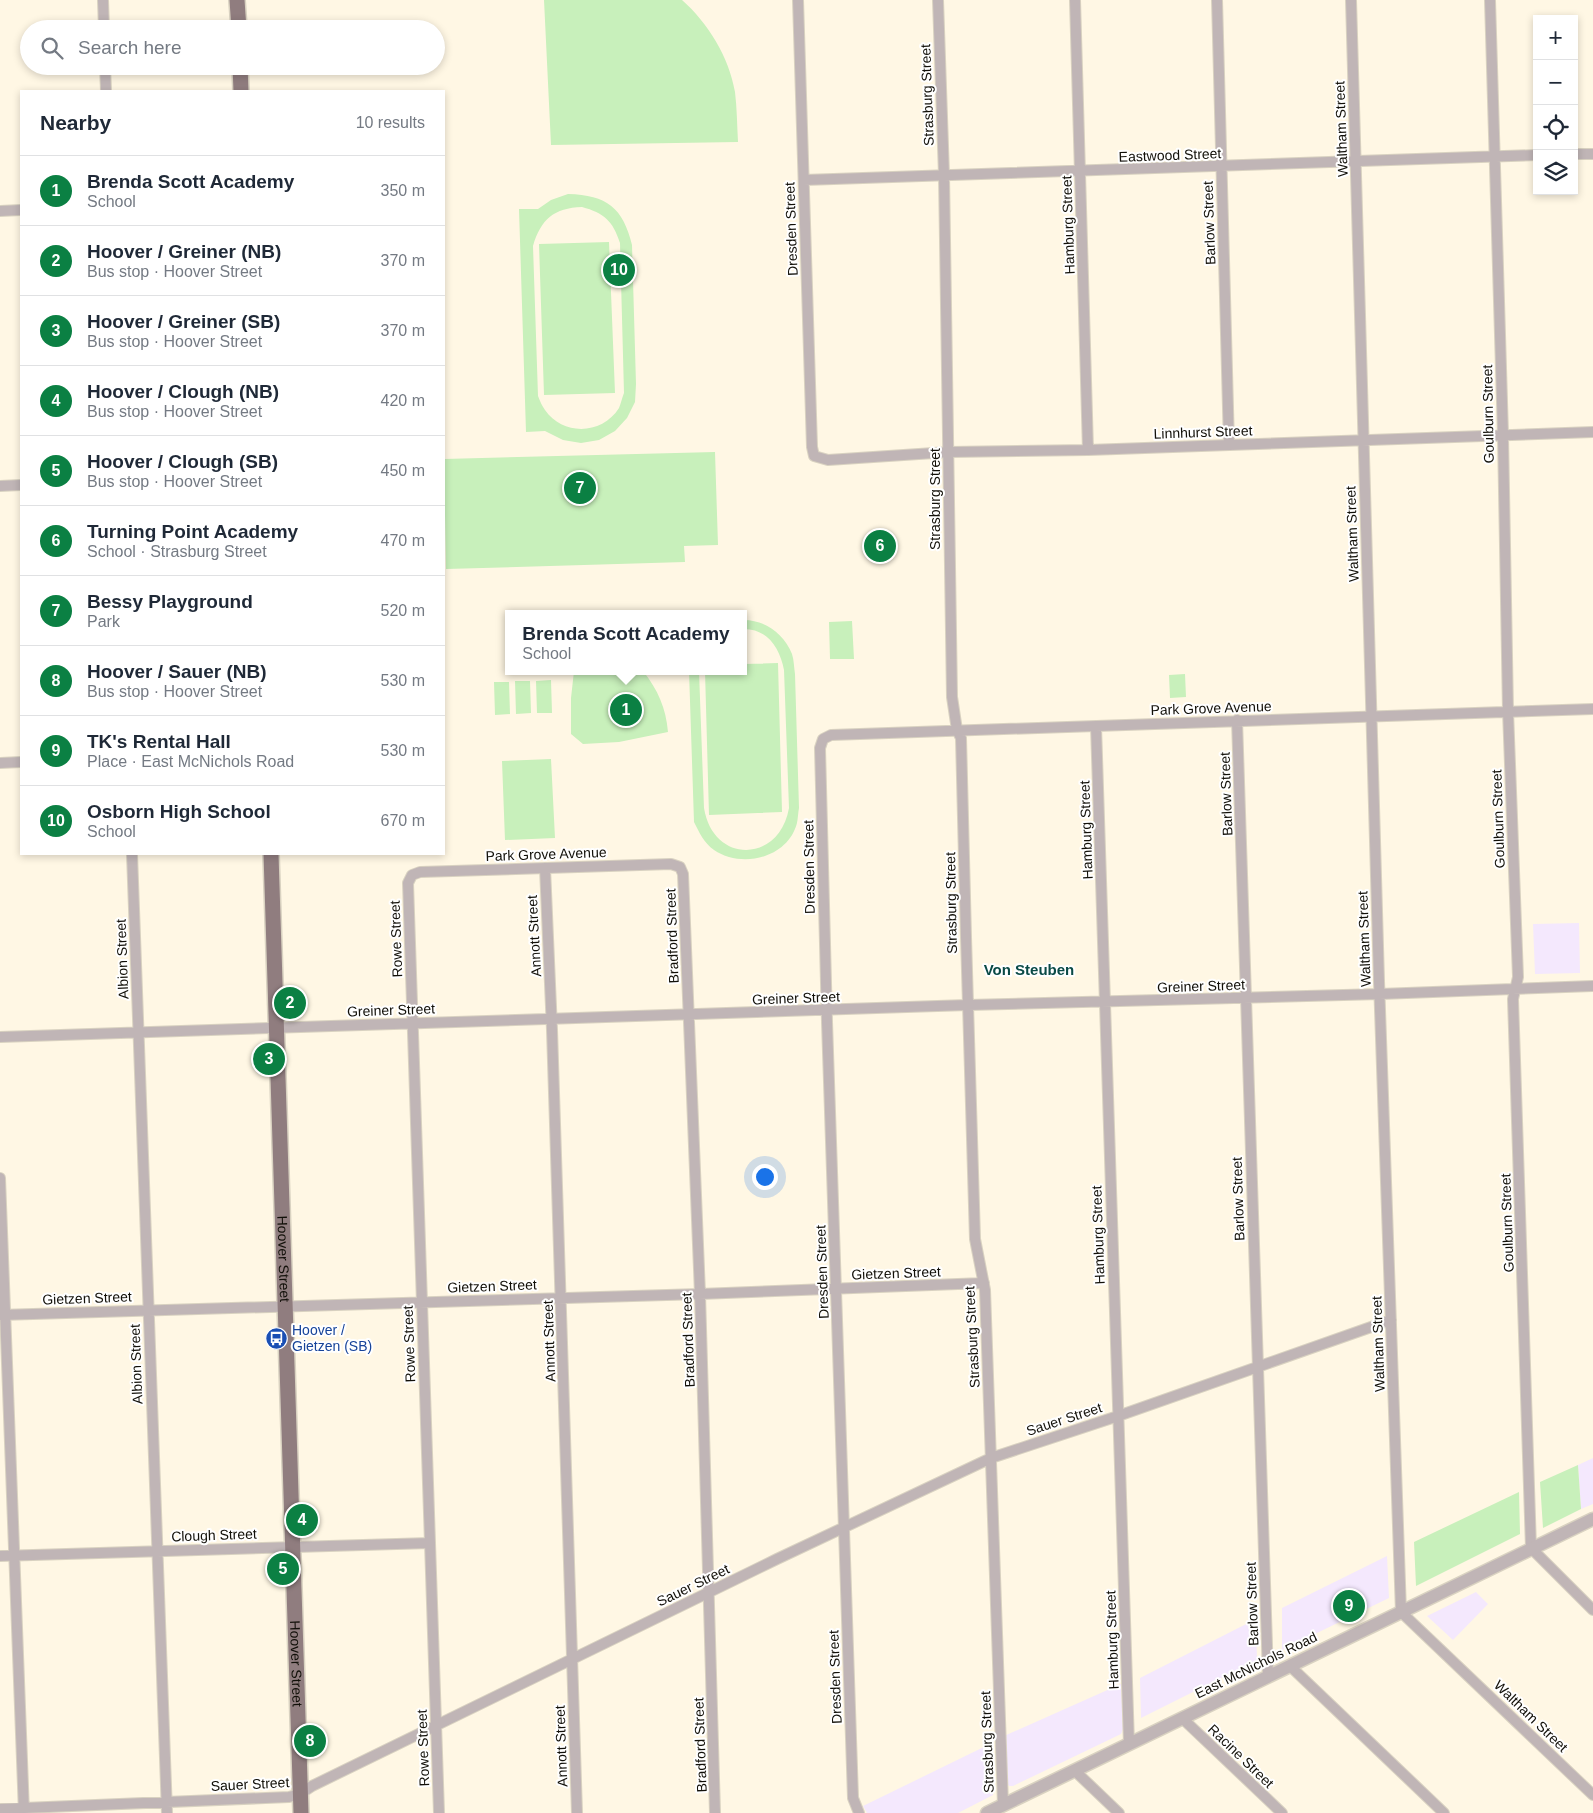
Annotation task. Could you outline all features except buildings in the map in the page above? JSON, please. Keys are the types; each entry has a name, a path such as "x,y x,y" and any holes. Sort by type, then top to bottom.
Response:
{"main road":[{"path":"237,0 238,20"},
{"path":"240,75 241,90"},
{"name":"Hoover Street","path":"270,855 301,1813"}],"street":[{"path":"103,0 104,20"},
{"name":"Dresden Street","path":"798,0 812,446 814,456"},
{"name":"Strasburg Street","path":"938,0 944,175 952,697 957,730 961,738 976,1239 984,1283 1003,1805"},
{"name":"Hamburg Street","path":"1075,0 1088,450"},
{"name":"Barlow Street","path":"1217,0 1230,445"},
{"name":"Waltham Street","path":"1351,0 1380,994 1401,1612 1593,1794"},
{"name":"Goulburn Street","path":"1490,0 1503,435 1508,711 1518,977 1514,989 1514,1017 1531,1548"},
{"path":"105,75 106,90"},
{"path":"1578,154 1593,154"},
{"name":"Eastwood Street","path":"804,180 1533,155"},
{"path":"0,211 20,210"},
{"name":"Linnhurst Street","path":"814,456 828,460 948,452 1088,450 1593,432"},
{"path":"0,486 20,485"},
{"name":"Park Grove Avenue","path":"831,735 1593,709"},
{"name":"Barlow Street","path":"1237,720 1268,1676"},
{"name":"Hamburg Street","path":"1096,726 1129,1744"},
{"name":"Dresden Street","path":"831,735 823,739 820,748 853,1798 858,1813"},
{"path":"0,763 20,762"},
{"name":"Albion Street","path":"132,855 166,1813"},
{"name":"Park Grove Avenue","path":"412,875 420,872 672,864 680,868"},
{"name":"Annott Street","path":"545,868 552,1019 577,1813"},
{"name":"Bradford Street","path":"680,868 683,874 700,1294 715,1813"},
{"name":"Rowe Street","path":"412,875 408,883 412,1024 439,1813"},
{"name":"Greiner Street","path":"0,1037 1593,986"},
{"path":"0,1178 2,1315 24,1811"},
{"name":"Gietzen Street","path":"2,1315 836,1290 984,1283"},
{"name":"Sauer Street","path":"0,1809 24,1811 289,1797 300,1794 312,1786 709,1592 991,1458 1118,1416 1391,1320"},
{"name":"East McNichols Road","path":"987,1813 1593,1519"},
{"name":"Clough Street","path":"0,1556 430,1543"},
{"path":"1531,1548 1593,1610"},
{"path":"1290,1666 1444,1813"},
{"name":"Racine Street","path":"1182,1718 1282,1813"},
{"path":"1075,1770 1119,1813"}],"shaded area":[{"path":"1579,923 1580,973 1535,974 1533,924"},
{"path":"1593,1458 1593,1504 1581,1509 1578,1465"},
{"path":"1387,1556 1389,1598 1282,1650 1282,1608"},
{"path":"1476,1592 1488,1604 1453,1640 1427,1616"},
{"path":"1256,1619 1257,1660 1141,1718 1140,1678"},
{"path":"1121,1684 1123,1729 1121,1734 1013,1786 1009,1786 1006,1781 1004,1736"},
{"path":"992,1743 993,1795 958,1813 867,1813 863,1806"}],"green space":[{"path":"544,0 682,0 709,30 728,66 735,92 738,142 551,145"},
{"path":"568,194 593,197 603,201 618,213 624,222 632,245 635,402 627,418 615,431 599,440 581,443 563,440 545,431 526,432 519,209 538,209 551,200","holes":["582,207 596,212 607,219 620,243 624,393 619,408 612,417 603,423 582,429 572,428 553,418 544,408 538,396 533,246 540,229 550,217 564,210"]},
{"path":"609,242 615,393 544,395 539,244"},
{"path":"715,452 718,545 684,546 685,562 446,569 445,459"},
{"path":"747,620 759,622 779,634 789,647 794,661 799,808 797,823 792,835 784,845 763,857 738,859 725,856 710,847 694,822 689,675 699,675 704,808 710,826 720,840 732,847 746,850 760,847 773,840 783,826 789,808 784,670 776,648 766,636 747,629"},
{"path":"852,621 854,659 830,659 829,622"},
{"path":"778,663 782,812 709,815 705,675 747,675 747,664"},
{"path":"1185,674 1186,697 1170,698 1169,675"},
{"path":"574,675 646,675 660,700 668,732 619,742 583,744 571,734 571,698"},
{"path":"551,680 552,713 537,713 536,681"},
{"path":"515,681 530,681 531,713 516,714"},
{"path":"494,682 509,682 510,714 495,715"},
{"path":"551,759 555,838 505,840 502,761"},
{"path":"1578,1465 1581,1509 1543,1528 1540,1482"},
{"path":"1519,1492 1520,1534 1416,1586 1414,1542"}],"place":[{"name":"Osborn High School","path":"619,270"},
{"name":"Bessy Playground","path":"580,488"},
{"name":"Turning Point Academy","path":"880,546"},
{"name":"Brenda Scott Academy","path":"626,710"},
{"name":"Hoover / Greiner (NB)","path":"290,1003"},
{"name":"Hoover / Greiner (SB)","path":"269,1059"},
{"name":"Hoover / Gietzen (SB)","path":"276,1338"},
{"name":"Hoover / Clough (NB)","path":"302,1520"},
{"name":"Hoover / Clough (SB)","path":"283,1569"},
{"name":"TK's Rental Hall","path":"1349,1606"},
{"name":"Hoover / Sauer (NB)","path":"310,1741"}],"district":[{"name":"Von Steuben","path":"1029,969"}]}
